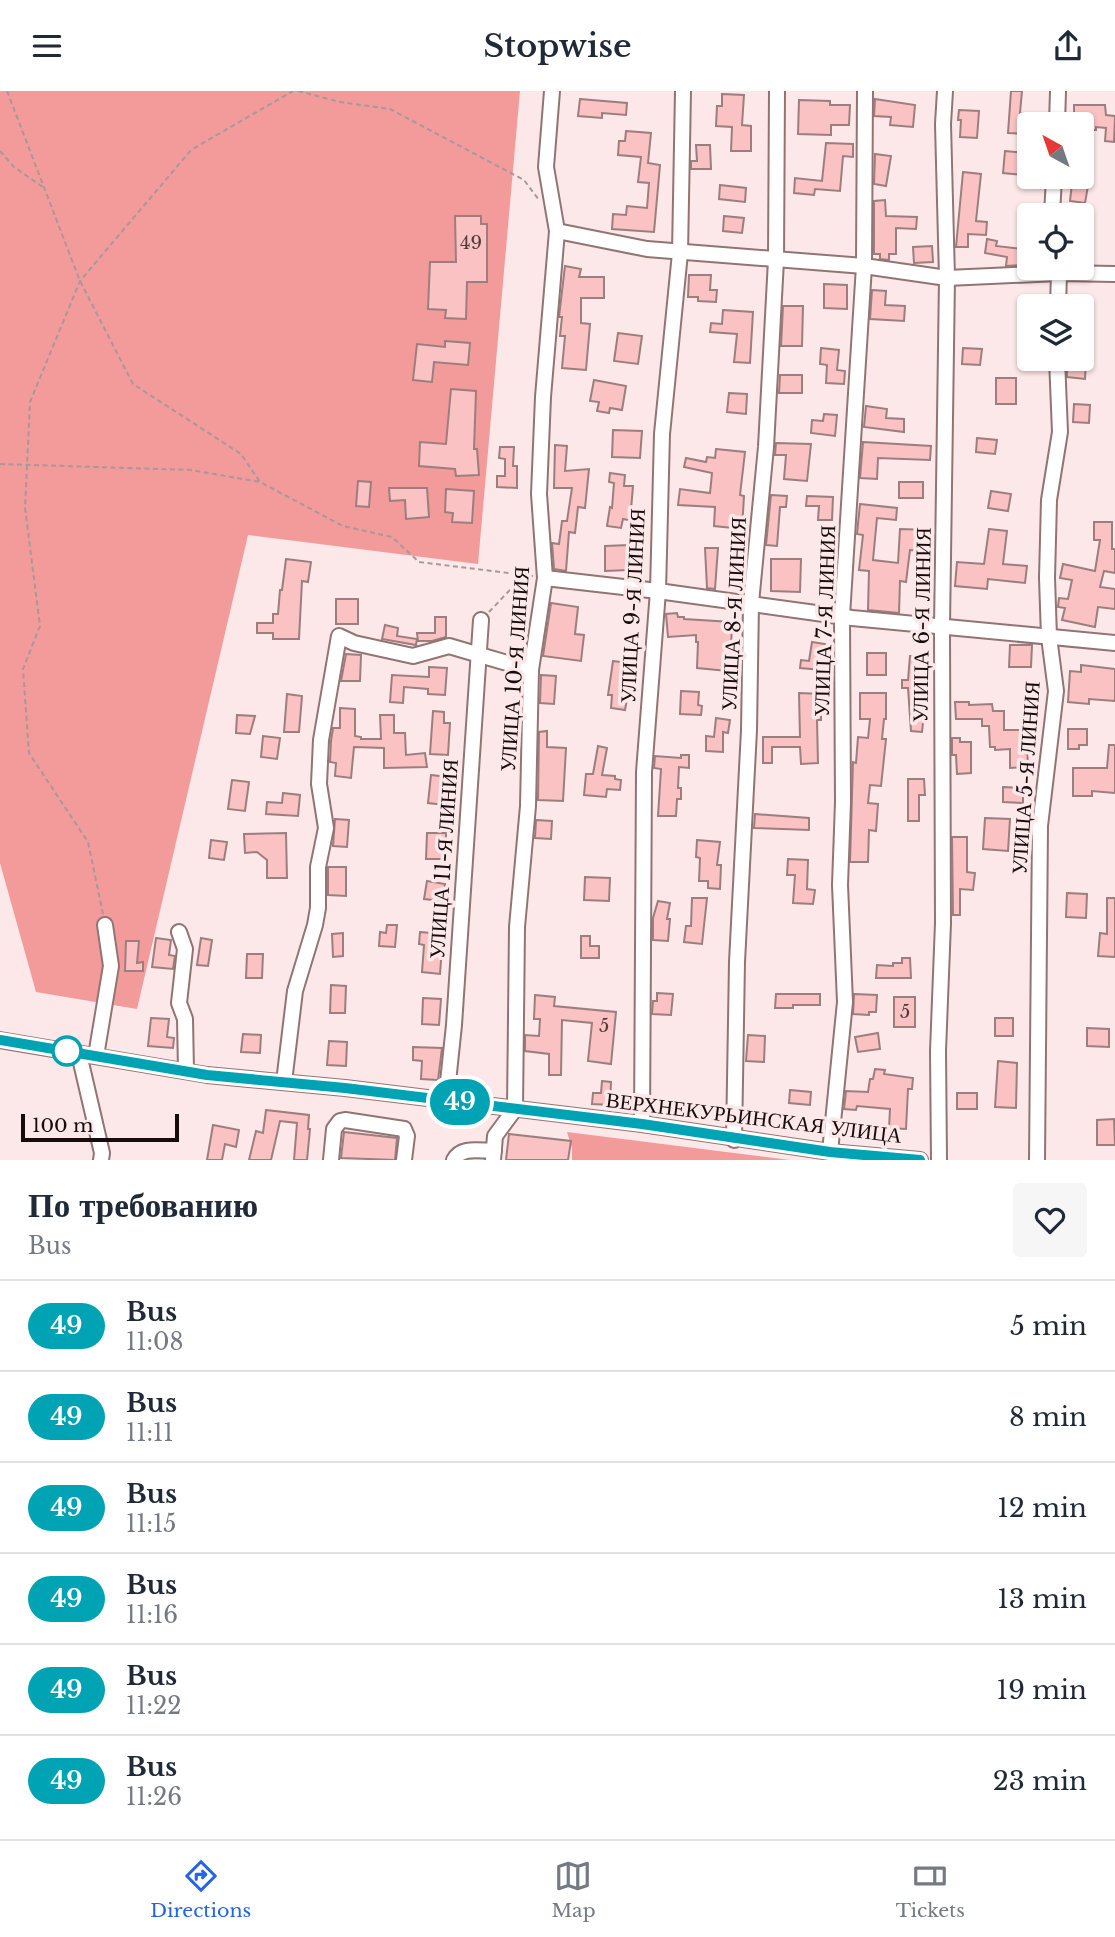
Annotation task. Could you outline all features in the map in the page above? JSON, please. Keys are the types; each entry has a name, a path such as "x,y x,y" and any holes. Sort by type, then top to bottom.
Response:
{"street":[{"name":"УЛИЦА 10-Я ЛИНИЯ","path":"515,1109 517,927 528,806 531,670 545,578 539,494 558,231 546,167 552,91"},
{"name":"УЛИЦА 9-Я ЛИНИЯ","path":"642,1124 644,772 657,590 662,434 680,253 684,91"},
{"name":"УЛИЦА 8-Я ЛИНИЯ","path":"734,1140 737,962 749,730 751,603 766,447 776,260 777,91"},
{"name":"УЛИЦА 7-Я ЛИНИЯ","path":"830,1152 845,1002 840,885 843,801 842,617 864,266 866,91"},
{"name":"УЛИЦА 6-Я ЛИНИЯ","path":"939,1160 947,278 943,124 945,91"},
{"path":"1057,112 1058,91"},
{"path":"558,231 680,253 864,266 947,278 1017,273"},
{"path":"1094,273 1115,274"},
{"name":"УЛИЦА 5-Я ЛИНИЯ","path":"1037,1160 1040,826 1056,691 1049,637 1047,578 1049,500 1060,432 1057,371"},
{"path":"545,578 657,590 842,617 1115,643"},
{"name":"УЛИЦА 11-Я ЛИНИЯ","path":"446,1101 454,1025 481,620"},
{"path":"284,1081 295,991 318,908 318,867 326,828 319,784 321,740 339,636 354,643 412,656 449,646 531,670"},
{"path":"96,1056 111,966 105,925"},
{"path":"178,932 185,949 179,1003 185,1020 186,1071"},
{"name":"ВЕРХНЕКУРЬИНСКАЯ УЛИЦА","path":"0,1040 186,1071 642,1124 734,1140 830,1152 920,1160"},
{"path":"79,1054 102,1153 101,1160"},
{"path":"454,1160 457,1154 465,1151 493,1155 495,1136 515,1109"},
{"path":"331,1160 334,1129 340,1121 345,1120 404,1129 407,1136 404,1160"}],"path":[{"path":"8,91 80,281 134,384 241,454 260,482"},
{"path":"105,925 88,842 29,753 23,669 40,626 25,508 30,402 80,281 191,150 293,91"},
{"path":"298,91 340,102 390,109 524,180 538,200"},
{"path":"0,151 14,167 44,188"},
{"path":"0,464 191,470 260,482 343,526 392,537 419,562 545,578"},
{"path":"481,620 524,575"}],"shaded area":[{"path":"0,91 520,91 478,564 248,535 137,1009 36,992 0,863"},
{"path":"567,1132 790,1160 572,1160 572,1148"}],"building":[{"path":"1011,91 1022,91 1020,112 1017,112 1017,134 1008,133"},
{"path":"722,94 744,95 742,125 751,126 751,151 731,151 732,127 716,126 717,106 722,106"},
{"path":"580,99 627,103 626,115 602,113 602,118 578,116"},
{"path":"875,99 915,105 913,127 890,125 891,117 874,116"},
{"path":"799,100 850,105 849,125 831,125 831,135 798,134"},
{"path":"1074,105 1105,105 1106,115 1115,116 1114,142 1105,141 1106,128 1096,127 1094,130 1094,112 1074,112"},
{"path":"959,110 979,111 977,138 960,137"},
{"path":"626,131 651,133 648,163 660,165 654,232 612,229 613,214 626,215 627,206 647,208 649,183 638,182 641,157 618,155 619,141 625,141"},
{"path":"826,143 853,144 853,157 843,156 840,191 815,189 814,195 794,193 795,178 822,181"},
{"path":"696,145 710,145 711,169 691,169 691,161 697,161"},
{"path":"1005,151 1017,152 1017,174 1003,173"},
{"path":"875,154 891,156 886,186 874,184"},
{"path":"963,172 981,174 976,221 987,222 986,235 968,234 968,247 956,247"},
{"path":"720,185 746,188 745,202 719,199"},
{"path":"1071,189 1087,189 1085,203 1070,201"},
{"path":"885,200 886,216 917,217 916,229 896,228 896,254 889,254 889,260 880,259 880,254 874,254 874,201"},
{"path":"455,216 481,216 481,224 487,224 487,282 467,282 466,319 445,318 446,310 428,309 430,262 456,262"},
{"path":"724,216 744,218 742,233 723,231"},
{"path":"987,239 997,241 996,246 1017,248 1017,265 1006,266 1007,257 985,253"},
{"path":"932,246 933,262 914,263 913,247"},
{"path":"565,266 581,269 579,277 604,277 604,298 581,298 581,323 590,324 586,370 562,368 565,336 560,336 562,317 559,317"},
{"path":"689,275 711,275 710,290 717,290 716,302 698,301 698,297 688,297"},
{"path":"824,284 847,285 847,309 824,308"},
{"path":"872,290 886,291 885,305 905,306 904,321 870,319"},
{"path":"783,306 803,306 802,346 781,346"},
{"path":"723,310 753,312 750,363 734,362 737,334 710,332 711,323 722,324"},
{"path":"618,333 642,336 638,364 614,361"},
{"path":"445,341 470,343 468,365 434,362 432,382 413,380 417,344 445,347"},
{"path":"821,348 839,350 837,370 845,371 844,384 826,383 827,365 820,364"},
{"path":"963,348 982,349 980,365 962,364"},
{"path":"1067,371 1085,371 1085,379 1067,377"},
{"path":"780,375 802,375 802,393 779,393"},
{"path":"996,378 1016,378 1016,404 996,404"},
{"path":"594,380 626,386 622,410 610,408 609,413 597,411 599,402 590,401"},
{"path":"451,389 476,391 474,449 477,449 479,475 456,476 455,469 419,466 420,442 446,444"},
{"path":"729,393 747,394 746,414 727,412"},
{"path":"1074,404 1090,405 1089,423 1073,422"},
{"path":"866,406 887,409 886,418 904,419 904,432 864,427"},
{"path":"824,414 837,415 835,436 811,433 812,420 823,421"},
{"path":"613,430 642,431 640,458 612,457"},
{"path":"977,438 997,440 995,454 976,452"},
{"path":"863,442 931,446 930,460 878,458 877,479 860,478"},
{"path":"776,443 811,444 807,481 784,479 786,455 775,455"},
{"path":"555,445 567,446 565,471 589,469 585,508 578,507 575,533 569,532 566,571 554,569 552,543 559,544 562,521 567,521 572,488 554,488"},
{"path":"500,447 514,447 513,466 517,466 517,488 497,487 497,476 505,476 505,459 499,458"},
{"path":"716,449 745,452 740,495 744,496 742,529 714,526 715,507 678,505 680,489 710,493 712,473 684,467 686,458 706,462 707,457 715,458"},
{"path":"610,473 625,475 624,486 633,486 633,521 623,519 621,528 607,526 614,483 609,482"},
{"path":"358,481 371,482 369,507 356,506"},
{"path":"899,482 923,482 923,498 899,498"},
{"path":"389,488 427,488 429,517 406,519 405,500 390,501"},
{"path":"446,489 474,491 472,523 452,522 453,513 445,512"},
{"path":"991,491 1011,494 1008,511 988,508"},
{"path":"771,495 787,496 786,507 780,507 777,546 766,545"},
{"path":"807,496 833,497 832,520 818,520 819,506 806,506"},
{"path":"860,504 897,508 896,520 877,518 873,560 898,563 900,529 931,530 930,551 910,550 906,582 900,581 899,613 868,610 869,571 859,570 863,535 857,534"},
{"path":"1094,522 1112,522 1112,549 1115,549 1115,573 1104,571 1100,587 1115,589 1115,609 1098,607 1095,627 1062,620 1065,608 1058,607 1059,598 1068,599 1072,580 1060,578 1063,564 1095,571 1100,540 1094,540"},
{"path":"989,529 1007,531 1003,564 1027,566 1025,583 988,579 987,589 955,586 957,562 984,564"},
{"path":"629,545 629,570 605,571 605,546"},
{"path":"705,548 718,548 715,589 707,588"},
{"path":"286,559 311,562 308,582 302,581 299,639 273,639 273,633 257,633 257,623 273,623 273,614 278,614"},
{"path":"771,559 801,559 800,592 771,591"},
{"path":"336,599 358,599 358,624 336,624"},
{"path":"551,603 578,607 575,634 584,635 581,661 543,656"},
{"path":"677,613 678,617 684,619 732,622 731,649 740,650 738,672 697,668 696,635 668,637 666,614"},
{"path":"435,617 446,617 446,637 418,641 417,633 435,633"},
{"path":"385,625 398,628 397,636 417,639 416,645 382,639"},
{"path":"812,642 825,644 822,670 800,668 801,660 809,661"},
{"path":"1010,645 1032,645 1031,667 1009,667"},
{"path":"867,653 886,653 886,675 867,675"},
{"path":"346,654 361,655 360,681 341,681"},
{"path":"910,656 925,657 923,672 919,672 920,703 925,703 922,732 911,731 908,688 902,688 902,680 908,680"},
{"path":"613,661 636,664 633,682 624,681 623,699 627,699 625,710 611,708 612,695 608,695"},
{"path":"1081,665 1115,669 1115,701 1089,699 1089,704 1068,702 1070,671 1081,672"},
{"path":"429,667 447,668 445,695 428,694 428,689 404,687 403,703 390,702 392,675 429,677"},
{"path":"541,675 556,676 554,704 540,703"},
{"path":"681,691 699,692 698,705 702,706 701,715 680,714"},
{"path":"799,693 821,694 821,720 817,720 818,763 801,764 800,747 772,747 772,763 763,763 763,737 800,737"},
{"path":"860,693 886,693 886,719 882,739 886,739 881,786 870,785 868,803 878,804 876,831 869,830 868,862 850,862 853,762 856,763 858,737 868,738 870,719 860,719"},
{"path":"287,694 302,696 299,732 284,732"},
{"path":"955,702 969,702 969,705 992,704 993,711 1004,711 1004,730 1020,730 1020,744 1027,744 1028,767 1010,768 1010,749 995,750 995,747 990,747 989,726 982,726 982,719 956,719"},
{"path":"340,708 355,709 355,736 361,739 381,739 380,715 394,715 394,733 405,733 406,755 425,753 427,767 384,768 384,748 354,747 351,778 335,776 336,763 330,762 331,741 333,728 340,728"},
{"path":"433,711 444,712 444,723 450,723 448,755 430,754"},
{"path":"237,715 255,716 250,734 236,733"},
{"path":"716,718 730,720 728,733 723,732 723,752 706,751 706,736 714,737"},
{"path":"1068,729 1087,729 1087,745 1079,745 1079,749 1068,749"},
{"path":"547,731 547,747 566,748 563,801 538,800 539,732"},
{"path":"263,736 280,738 277,759 261,757"},
{"path":"952,738 960,738 960,742 971,742 971,773 957,774 956,755 952,755"},
{"path":"1109,745 1115,745 1115,793 1092,791 1092,796 1073,796 1073,768 1107,768"},
{"path":"598,746 607,748 602,775 615,776 615,779 621,780 620,790 607,789 606,797 584,795 586,774 593,774"},
{"path":"681,755 689,755 689,768 679,767 678,788 681,788 681,799 677,799 676,816 658,816 661,769 654,768 655,756 681,758"},
{"path":"431,775 448,777 445,805 428,803"},
{"path":"908,779 924,779 925,795 919,795 919,821 908,821"},
{"path":"232,780 249,782 245,811 228,809"},
{"path":"1003,787 1023,788 1023,803 1003,802"},
{"path":"283,793 300,795 298,816 266,814 267,802 282,803"},
{"path":"755,814 809,818 809,830 754,828"},
{"path":"985,818 1010,819 1008,851 983,849"},
{"path":"335,819 349,820 347,847 333,846"},
{"path":"536,820 552,821 551,839 535,838"},
{"path":"286,833 287,878 267,878 267,860 257,852 245,853 244,834"},
{"path":"427,833 446,833 446,859 426,859"},
{"path":"952,837 967,837 967,872 975,873 973,890 960,889 960,915 953,915"},
{"path":"211,840 227,842 224,860 209,858"},
{"path":"697,840 720,842 717,865 721,865 720,889 708,888 708,881 699,881 700,858 696,857"},
{"path":"788,859 808,860 807,889 815,890 813,904 793,903 795,875 787,875"},
{"path":"328,867 346,867 346,896 328,895"},
{"path":"585,877 610,878 609,901 584,900"},
{"path":"427,881 445,884 443,901 424,899"},
{"path":"1067,893 1087,894 1086,918 1066,917"},
{"path":"692,898 707,898 702,944 684,942 686,926 691,926"},
{"path":"1107,898 1115,898 1115,957 1098,956 1100,933 1107,934"},
{"path":"658,901 670,903 667,919 670,919 668,941 653,940 653,918"},
{"path":"387,925 397,925 395,947 379,946 380,932 386,933"},
{"path":"420,932 443,934 440,974 422,972 424,945 419,944"},
{"path":"343,933 343,956 333,957 332,934"},
{"path":"581,936 590,936 590,946 599,946 599,958 581,958"},
{"path":"156,938 171,940 169,955 175,956 173,969 152,967"},
{"path":"201,938 212,940 208,966 197,965"},
{"path":"126,941 139,941 137,963 143,962 143,971 125,971"},
{"path":"247,954 263,954 262,978 246,978"},
{"path":"902,958 910,958 911,978 876,978 877,965 893,966 893,963 902,963"},
{"path":"331,985 346,986 345,1013 330,1013"},
{"path":"657,993 673,994 671,1015 652,1014"},
{"path":"776,994 820,994 820,1005 775,1008"},
{"path":"854,994 877,995 876,1012 869,1012 869,1015 853,1014"},
{"path":"535,995 555,997 554,1006 616,1012 611,1064 588,1061 592,1023 562,1020 561,1075 549,1075 549,1054 525,1051 525,1035 539,1036 540,1019 534,1019"},
{"path":"894,997 915,997 915,1027 894,1027"},
{"path":"423,998 441,999 439,1025 422,1024"},
{"path":"151,1018 169,1019 167,1037 174,1038 173,1048 148,1046"},
{"path":"995,1018 1013,1018 1013,1036 995,1036"},
{"path":"1087,1028 1109,1029 1109,1047 1087,1046"},
{"path":"878,1033 880,1049 858,1052 855,1037"},
{"path":"243,1034 261,1035 260,1053 241,1052"},
{"path":"748,1035 765,1036 764,1062 746,1061"},
{"path":"329,1041 347,1042 346,1066 327,1065"},
{"path":"413,1047 442,1048 438,1080 421,1079 422,1061 413,1060"},
{"path":"998,1061 1017,1063 1016,1108 995,1107"},
{"path":"875,1069 885,1070 884,1074 913,1078 912,1089 908,1089 906,1129 889,1128 890,1109 857,1106 856,1110 844,1109 846,1091 868,1092"},
{"path":"602,1081 611,1082 610,1105 592,1104 593,1093 601,1093"},
{"path":"790,1090 811,1092 810,1105 789,1103"},
{"path":"957,1093 977,1093 977,1109 957,1109"},
{"path":"266,1110 309,1115 307,1160 294,1160 297,1123 280,1121 271,1160 249,1160 256,1131 263,1133"},
{"path":"1114,1119 1115,1145 1097,1145 1097,1120"},
{"path":"213,1125 239,1130 236,1147 225,1144 222,1160 207,1160"},
{"path":"344,1132 397,1138 395,1160 341,1158"},
{"path":"509,1134 571,1141 568,1160 506,1160"}],"bus line":[{"name":"49","path":"0,1040 207,1075 345,1088 642,1124 734,1140 920,1160"}]}
